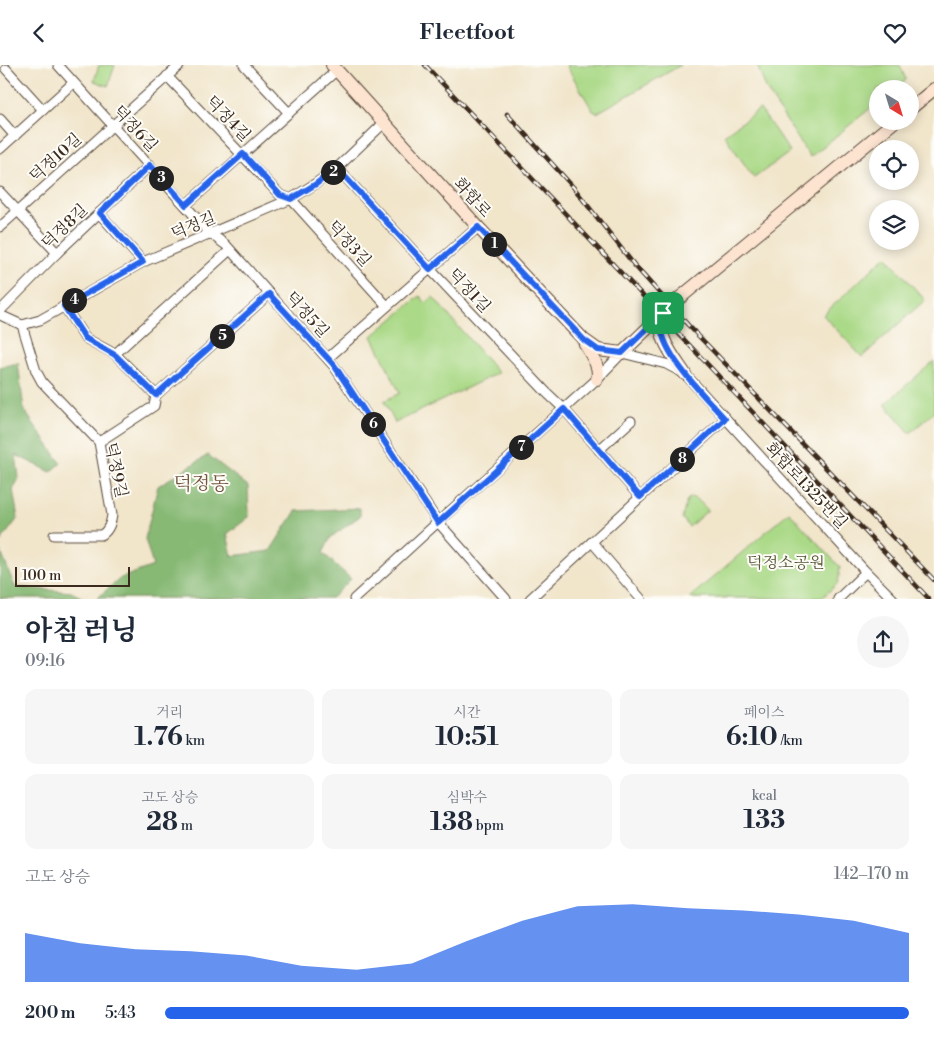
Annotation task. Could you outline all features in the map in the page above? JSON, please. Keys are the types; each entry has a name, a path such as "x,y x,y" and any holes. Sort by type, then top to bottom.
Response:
{"main road":[{"name":"화합로","path":"334,68 580,336 598,350 622,353"},
{"path":"919,102 934,90"},
{"path":"622,353 676,301 884,130"},
{"path":"659,317 662,335 685,373"},
{"path":"580,336 598,367 600,376"}],"street":[{"name":"덕정6길","path":"58,65 211,234"},
{"name":"덕정10길","path":"0,227 180,65"},
{"path":"244,65 289,113"},
{"path":"186,205 289,113 334,68"},
{"path":"6,70 43,110"},
{"name":"덕정4길","path":"167,76 280,195 291,199"},
{"path":"0,149 73,83"},
{"path":"0,119 15,136"},
{"name":"덕정길","path":"22,325 40,320 143,262 291,199 316,184 337,168 384,123"},
{"name":"덕정8길","path":"0,311 57,253 150,165"},
{"name":"덕정1길","path":"337,168 430,269 564,409"},
{"path":"0,192 57,253"},
{"name":"덕정3길","path":"291,199 387,306"},
{"path":"100,213 143,262"},
{"path":"328,358 478,227"},
{"name":"덕정5길","path":"211,234 230,250 328,358 364,409 438,523 506,599"},
{"path":"115,355 230,250"},
{"path":"156,395 269,294"},
{"path":"64,306 87,340 115,355 156,395 156,404 154,406 99,442"},
{"path":"0,315 22,325"},
{"name":"덕정9길","path":"22,325 38,376 47,389 99,442 112,515 109,527 101,535 54,535"},
{"path":"354,599 600,376 622,353"},
{"name":"화합로1325번길","path":"622,353 666,363 685,373 725,419 893,599"},
{"path":"564,409 640,497"},
{"path":"530,599 725,419"},
{"path":"599,450 631,421"},
{"path":"592,542 641,599"},
{"path":"838,599 866,572"}],"green space":[{"path":"99,65 115,65 108,86 94,81"},
{"path":"566,65 681,65 597,113 593,111"},
{"path":"757,65 900,65 906,80 869,80 869,109 810,157 767,91"},
{"path":"760,109 790,152 754,178 724,135"},
{"path":"886,256 925,300 862,357 823,315"},
{"path":"420,296 426,303 433,297 498,373 395,423 384,401 400,393 372,336"},
{"path":"934,361 934,412 910,433 885,404"},
{"path":"18,363 24,410 61,463 51,472 16,455 19,478 13,490 18,518 0,542 0,367"},
{"path":"208,455 248,486 249,517 227,534 232,556 270,551 296,511 360,508 360,516 331,537 323,553 351,579 332,598 97,598 121,578 153,566 145,539 158,486"},
{"path":"691,497 698,500 708,510 689,527 682,518 687,500"},
{"name":"덕정소공원","path":"789,512 840,567 838,583 822,598 689,598"},
{"path":"0,550 15,587 71,592 83,598 0,598"}],"railway":[{"path":"425,65 929,599"},
{"path":"507,114 574,188 635,266 688,325 934,580"}],"district":[{"name":"덕정동","path":"201,483"}],"route":[{"path":"243,154 280,195 291,199 316,184 337,168 430,269 478,227 584,340 598,350 622,353 663,313 661,317 662,335 672,355 725,419 711,433 640,497 564,409 438,523 334,365 269,294 156,395 115,355 85,338 64,306 143,262 100,213 150,165 186,205 243,154"}]}
